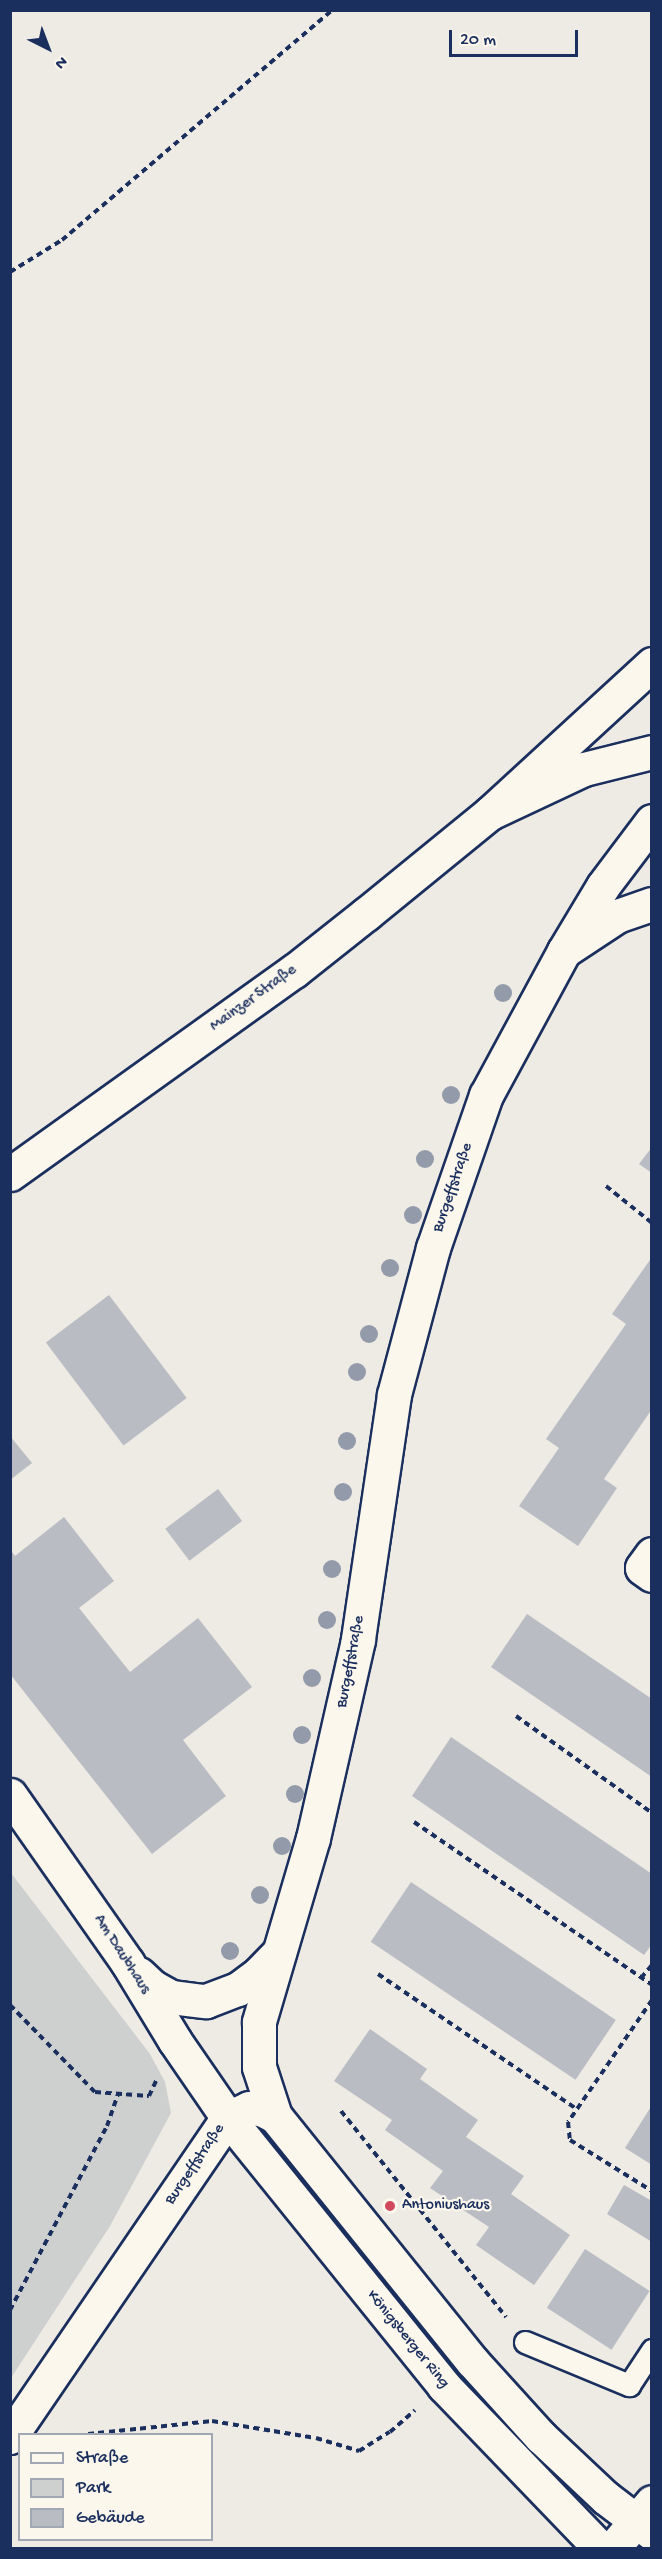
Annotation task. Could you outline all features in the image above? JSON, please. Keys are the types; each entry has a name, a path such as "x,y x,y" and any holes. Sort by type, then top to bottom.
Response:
{"main road":[{"path":"490,813 651,664"},
{"path":"490,813 584,768 651,752"},
{"name":"Mainzer Straße","path":"10,1174 294,971 490,813"},
{"name":"Burgeffstraße","path":"275,2116 259,2067 259,2022 313,1838 355,1652 394,1395 433,1248 486,1095 564,951 603,886 651,821"},
{"path":"564,951 617,916 651,904"},
{"path":"651,1554 642,1568 651,1575"},
{"name":"Am Daubhaus","path":"10,1795 127,1962 175,2041 228,2118"},
{"path":"127,1962 153,1987 171,1997 206,2001 238,1989 269,1964 279,1952"},
{"name":"Burgeffstraße","path":"10,2437 228,2118 249,2108 261,2109 275,2116"},
{"path":"275,2116 472,2361 541,2437 606,2498 646,2518 614,2548"},
{"name":"Königsberger Ring","path":"228,2118 444,2386 600,2548"}],"lane":[{"path":"525,2342 629,2385 651,2350"}],"path":[{"path":"10,272 62,240 332,10"},
{"path":"606,1186 651,1223"},
{"path":"516,1716 651,1813"},
{"path":"414,1822 651,1985"},
{"path":"641,1978 651,1965"},
{"path":"378,1974 577,2109"},
{"path":"651,2001 568,2122 570,2140 651,2191"},
{"path":"10,2005 95,2092 149,2096"},
{"path":"10,2310 106,2126 118,2094"},
{"path":"341,2110 525,2342"},
{"path":"98,2433 212,2421 316,2438 359,2451 390,2432"}],"green space":[{"path":"11,1873 150,2054 165,2082 171,2113 110,2226 11,2378"}],"building":[{"path":"652,1147 652,1173 639,1164"},
{"path":"652,1257 652,1409 604,1479 617,1488 578,1546 519,1506 559,1448 546,1439 626,1324 612,1314"},
{"path":"109,1295 187,1398 124,1446 46,1343"},
{"path":"10,1436 32,1463 10,1480"},
{"path":"218,1489 242,1521 189,1561 165,1529"},
{"path":"64,1517 114,1581 79,1608 130,1672 198,1618 252,1687 183,1740 226,1796 152,1854 10,1674 10,1549 15,1556"},
{"path":"527,1614 652,1699 652,1777 491,1667"},
{"path":"451,1737 652,1874 652,1944 644,1955 412,1796"},
{"path":"411,1882 616,2020 576,2080 371,1942"},
{"path":"370,2029 427,2069 420,2079 478,2120 466,2137 524,2176 511,2194 570,2235 534,2285 476,2245 489,2227 430,2188 443,2171 385,2130 392,2120 334,2081"},
{"path":"652,2105 652,2165 625,2148"},
{"path":"624,2185 652,2201 652,2242 607,2214"},
{"path":"585,2249 650,2291 611,2350 547,2308"}],"place":[{"name":"Antoniushaus","path":"390,2206"}]}
